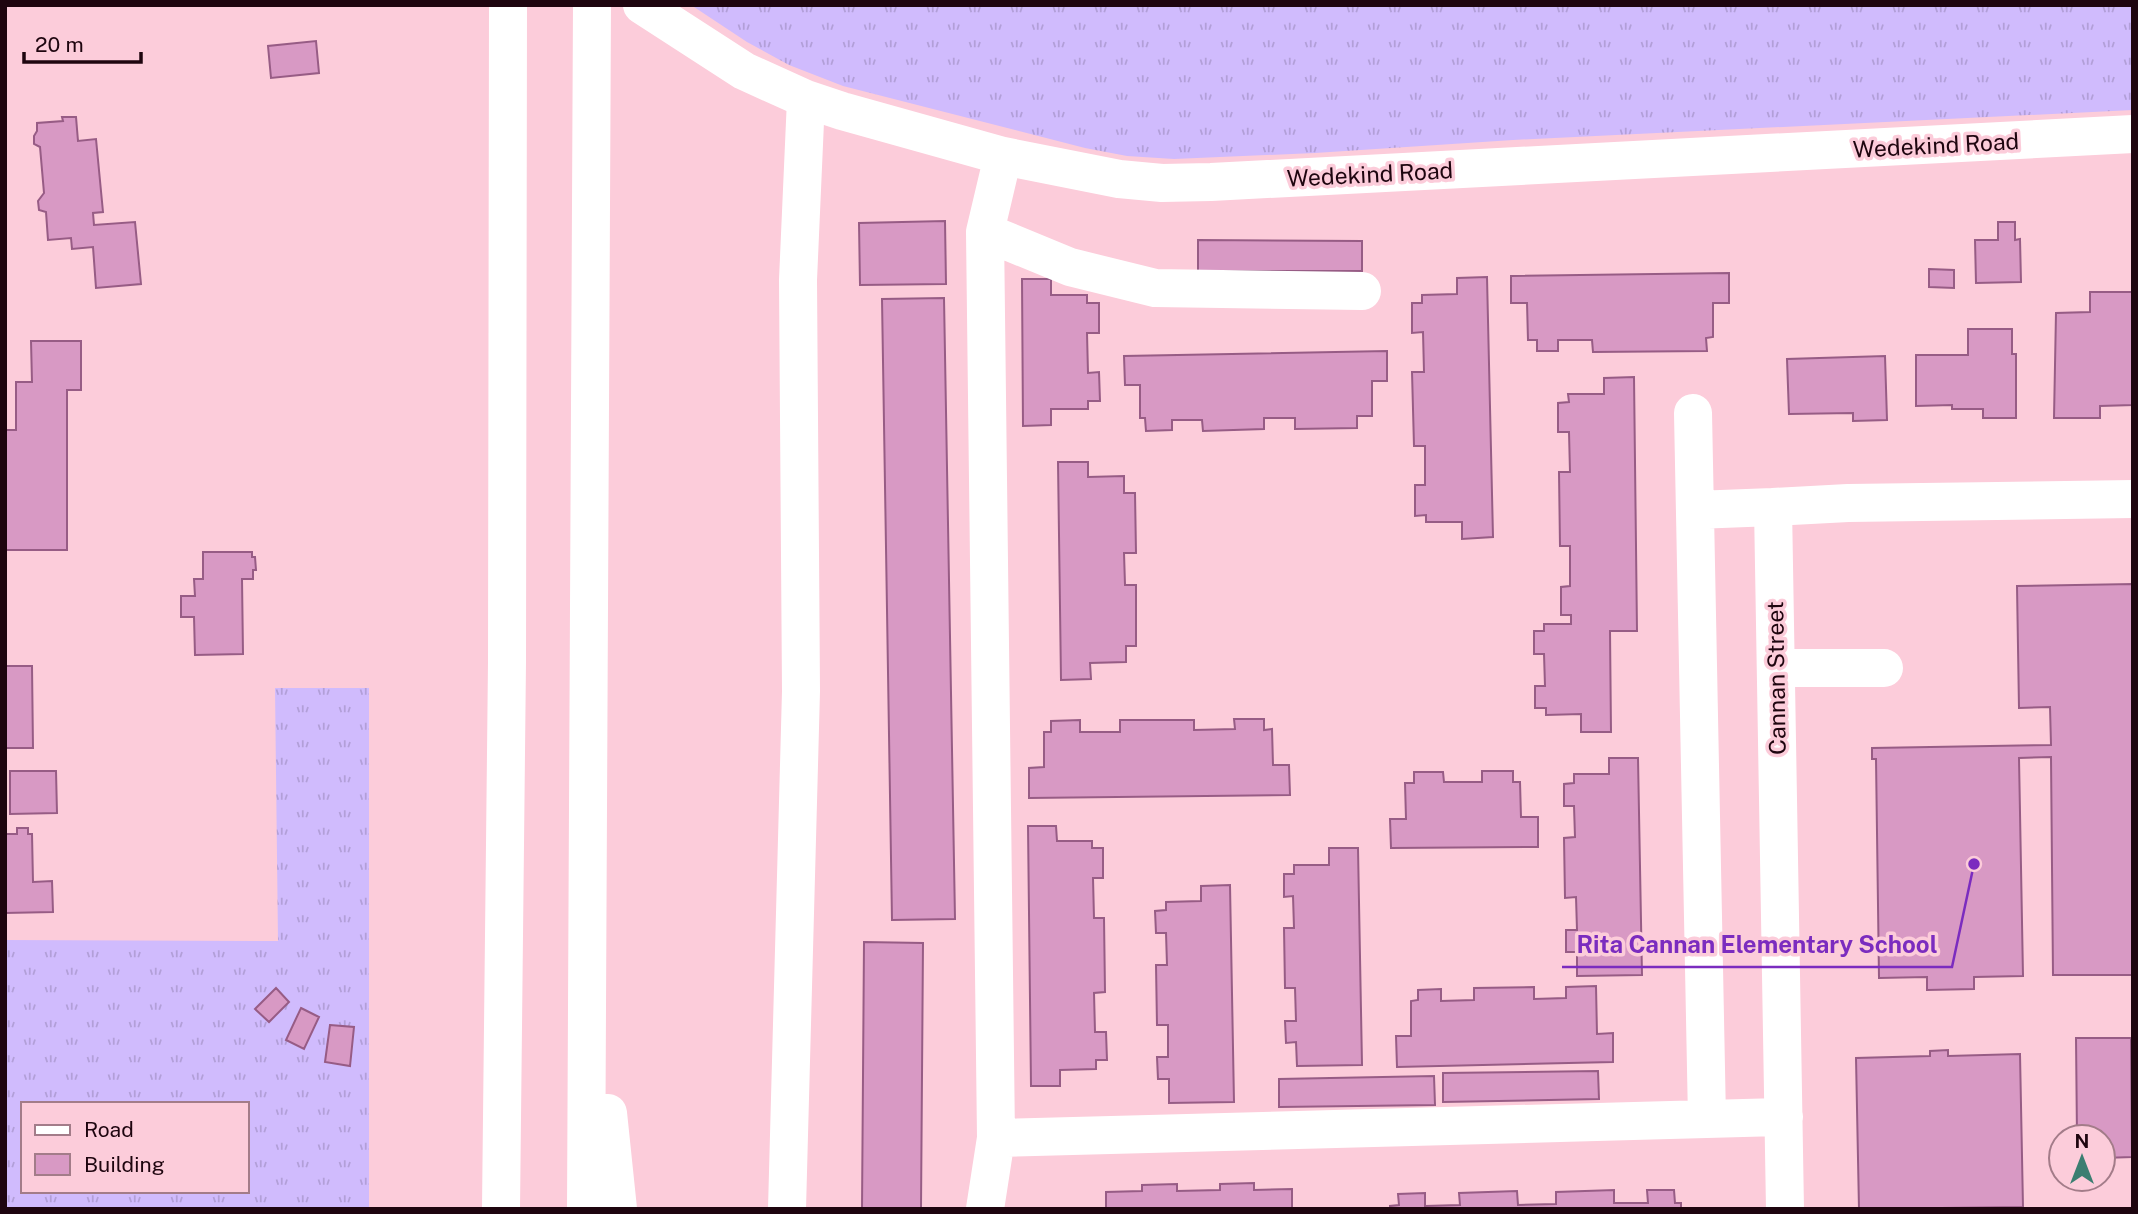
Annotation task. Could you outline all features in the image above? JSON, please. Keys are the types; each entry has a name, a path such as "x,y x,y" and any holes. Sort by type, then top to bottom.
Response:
{"main road":[{"path":"501,1209 508,662 508,5"},
{"path":"586,1209 592,5"},
{"name":"Wedekind Road","path":"642,5 744,71 806,99 1003,156 1119,179 1162,183 2133,134"},
{"path":"787,1209 801,691 798,280 806,99"},
{"path":"985,1209 996,1138 985,232 1003,156"},
{"path":"985,232 1070,267 1156,288 1362,291"},
{"path":"1693,413 1707,1119"},
{"path":"1695,510 1848,503 2133,499"},
{"name":"Cannan Street","path":"1773,507 1785,1209"},
{"path":"1776,668 1884,668"},
{"path":"589,929 618,1209"},
{"path":"996,1138 1784,1117"}],"green space":[{"path":"691,5 2133,5 2133,110 1513,140 1315,153 1174,159 1127,156 1085,148 843,86 789,65 747,42"},
{"path":"275,688 369,688 369,1209 5,1209 5,940 278,941"}],"building":[{"path":"316,41 319,73 271,78 268,46"},
{"path":"62,117 76,117 78,141 96,139 103,212 93,213 94,225 135,222 141,284 96,288 93,247 72,249 71,238 48,240 46,212 39,210 38,201 44,193 40,147 34,144 34,136 37,123 63,121"},
{"path":"945,221 946,284 860,285 859,223"},
{"path":"1998,222 2015,222 2015,240 2020,239 2021,282 1976,283 1975,240 1998,240"},
{"path":"1198,240 1362,241 1362,271 1198,271"},
{"path":"1929,269 1954,270 1954,288 1929,287"},
{"path":"1729,273 1729,303 1713,303 1713,337 1706,338 1707,351 1593,352 1592,340 1558,340 1558,351 1537,351 1537,340 1528,340 1527,303 1511,303 1511,276"},
{"path":"1487,277 1493,537 1462,539 1462,522 1426,522 1426,515 1415,516 1415,485 1425,485 1425,446 1414,446 1412,372 1424,372 1423,332 1412,333 1412,303 1422,303 1422,295 1457,294 1457,278"},
{"path":"1022,279 1051,279 1051,295 1087,295 1087,303 1099,303 1099,333 1087,333 1088,373 1099,372 1100,401 1088,401 1088,409 1051,409 1051,425 1023,426"},
{"path":"2090,292 2133,292 2133,405 2100,406 2100,418 2054,418 2056,313 2090,312"},
{"path":"944,298 955,919 892,920 882,299"},
{"path":"1968,329 2012,329 2012,354 2016,354 2016,418 1983,418 1983,409 1952,409 1952,405 1916,406 1916,355 1968,355"},
{"path":"31,341 81,341 81,390 67,390 67,550 5,550 5,430 16,430 16,382 32,382"},
{"path":"1387,351 1387,381 1372,381 1372,416 1357,416 1357,428 1295,429 1295,418 1264,418 1264,429 1203,431 1202,420 1172,420 1172,430 1146,431 1145,418 1140,418 1140,385 1125,385 1124,356"},
{"path":"1885,356 1887,420 1853,421 1853,413 1789,414 1787,359"},
{"path":"1634,377 1637,631 1610,631 1611,732 1581,732 1581,714 1546,715 1546,708 1535,708 1535,686 1545,686 1544,654 1534,654 1534,631 1544,631 1544,624 1571,624 1571,615 1561,615 1561,587 1570,586 1570,546 1560,546 1559,472 1570,472 1569,432 1558,432 1558,403 1569,402 1568,394 1604,394 1604,378"},
{"path":"1058,462 1088,462 1088,477 1124,476 1124,493 1135,493 1136,553 1124,553 1125,585 1136,585 1136,646 1126,646 1126,662 1090,663 1091,679 1061,680"},
{"path":"203,552 252,552 252,557 255,557 256,570 253,570 253,579 242,579 243,654 195,655 194,617 181,617 181,596 195,596 194,579 203,579"},
{"path":"2133,584 2133,975 2053,975 2051,757 2019,758 2023,976 1974,977 1974,989 1927,990 1927,977 1879,978 1876,759 1872,759 1872,748 2051,745 2050,707 2019,708 2017,586"},
{"path":"5,666 32,666 33,748 5,748"},
{"path":"1234,719 1264,719 1264,730 1272,729 1273,765 1289,765 1290,795 1029,798 1029,768 1044,767 1044,732 1051,732 1051,721 1080,720 1080,732 1120,732 1120,720 1194,720 1194,730 1235,729"},
{"path":"1609,758 1638,758 1642,975 1577,976 1577,952 1566,952 1566,930 1577,930 1576,897 1565,898 1564,838 1575,837 1574,806 1564,806 1564,784 1574,783 1574,774 1609,774"},
{"path":"10,771 56,771 57,813 10,814"},
{"path":"1482,771 1513,771 1513,782 1520,782 1521,817 1538,817 1538,847 1391,848 1390,819 1406,819 1405,783 1414,783 1414,772 1443,772 1444,782 1482,782"},
{"path":"1028,826 1056,826 1057,841 1092,841 1092,848 1103,848 1103,878 1093,878 1094,918 1104,918 1105,992 1094,993 1095,1032 1106,1032 1107,1060 1096,1060 1096,1069 1060,1070 1060,1086 1031,1086"},
{"path":"17,828 28,828 28,834 32,834 33,882 52,881 53,912 5,913 5,834 17,834"},
{"path":"1329,848 1358,848 1362,1065 1297,1066 1296,1042 1286,1043 1285,1021 1296,1021 1295,988 1285,988 1284,928 1294,928 1293,896 1284,897 1284,874 1294,874 1294,865 1329,865"},
{"path":"1230,885 1234,1102 1169,1103 1169,1079 1158,1079 1157,1057 1168,1057 1168,1025 1157,1025 1156,965 1167,965 1166,933 1156,933 1155,911 1166,910 1166,902 1201,901 1201,886"},
{"path":"864,942 923,943 921,1209 862,1209"},
{"path":"1596,986 1597,1034 1613,1033 1613,1062 1397,1067 1396,1036 1411,1036 1411,1001 1418,1000 1418,990 1441,989 1441,1001 1474,1000 1474,988 1534,987 1534,999 1566,998 1566,987"},
{"path":"276,988 289,1002 269,1022 255,1009"},
{"path":"301,1008 319,1017 304,1049 286,1040"},
{"path":"330,1025 354,1027 350,1066 325,1062"},
{"path":"2076,1038 2131,1038 2132,1157 2117,1158 2117,1123 2077,1123"},
{"path":"1948,1050 1948,1056 2020,1054 2023,1207 1859,1209 1856,1058 1930,1056 1930,1051"},
{"path":"1598,1071 1599,1099 1443,1102 1443,1073"},
{"path":"1434,1076 1435,1105 1279,1107 1279,1079"},
{"path":"1254,1183 1254,1190 1292,1189 1292,1209 1106,1209 1106,1192 1142,1191 1142,1185 1177,1184 1177,1191 1220,1190 1220,1184"},
{"path":"1614,1190 1614,1203 1648,1203 1647,1190 1674,1190 1675,1203 1681,1203 1681,1209 1390,1209 1390,1206 1399,1205 1398,1194 1425,1193 1425,1206 1460,1205 1459,1193 1517,1191 1518,1205 1556,1204 1556,1192"}],"place":[{"name":"Rita Cannan Elementary School","path":"1974,864"}]}
